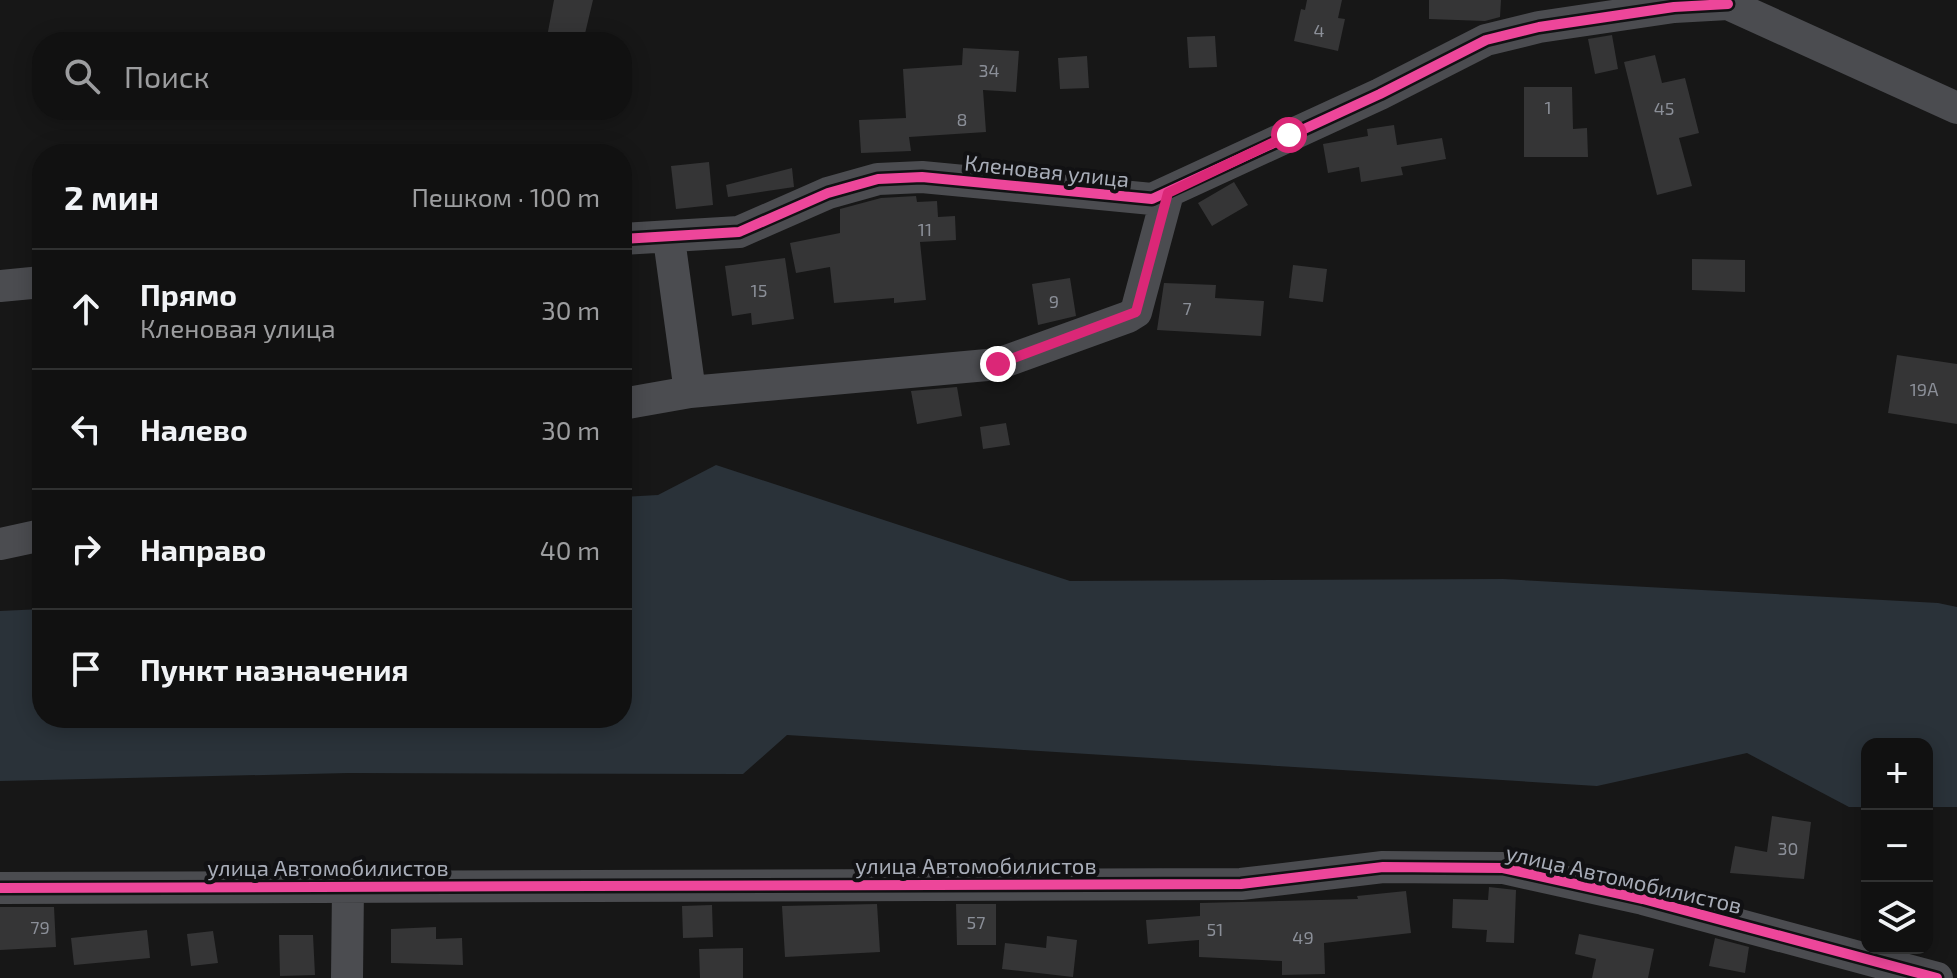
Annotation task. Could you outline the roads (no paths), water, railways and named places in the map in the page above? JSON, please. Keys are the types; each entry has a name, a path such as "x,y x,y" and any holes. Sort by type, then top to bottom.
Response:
{"street":[{"path":"1724,2 1957,108"},
{"name":"Кленовая улица","path":"632,239 669,239 739,232 828,193 878,179 922,177 1152,199 1486,40 1539,27 1724,2"},
{"path":"632,402 690,392 998,364 1128,317 1136,312 1168,193"},
{"path":"669,239 690,392"},
{"path":"0,286 32,283"},
{"path":"0,544 32,537"},
{"name":"улица Автомобилистов","path":"0,888 1241,884 1383,867 1503,868 1643,899 1937,978"},
{"path":"347,978 348,887"}]}
